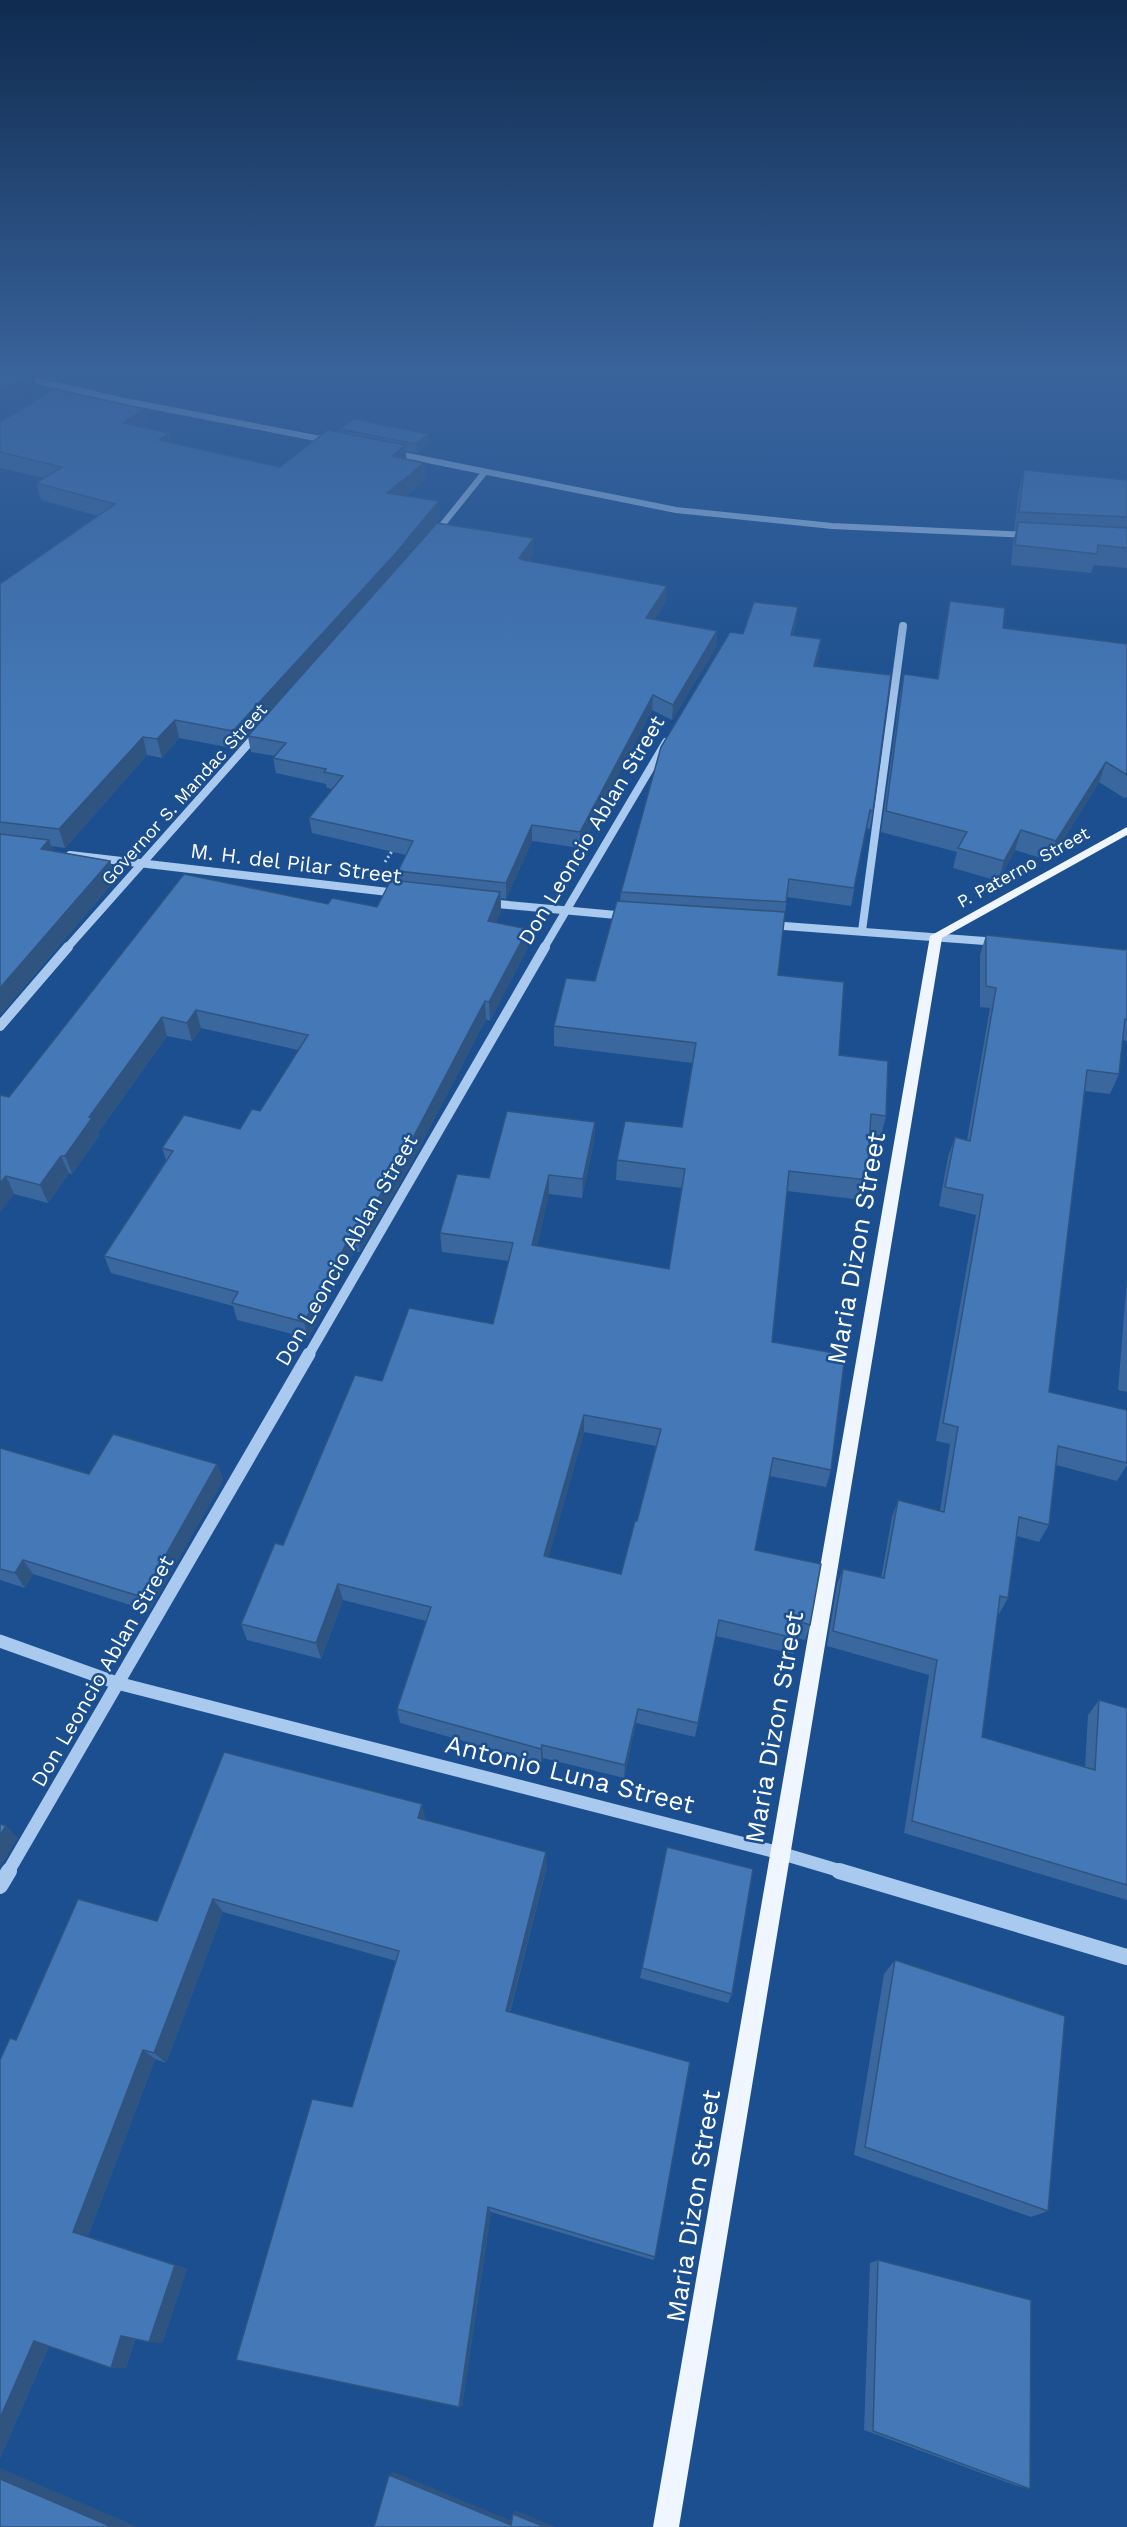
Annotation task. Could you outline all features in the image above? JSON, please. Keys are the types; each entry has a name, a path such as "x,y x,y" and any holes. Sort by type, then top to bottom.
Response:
{"main road":[{"name":"P. Paterno Street","path":"936,936 1127,830"},
{"name":"Maria Dizon Street","path":"666,2527 936,936"}],"street":[{"path":"431,538 469,492"},
{"path":"582,492 676,510 760,520 1032,536"},
{"path":"862,931 903,625"},
{"name":"Governor S. Mandac Street","path":"0,1026 140,864 264,727"},
{"name":"Don Leoncio Ablan Street","path":"0,1886 564,912 675,728"},
{"name":"M. H. del Pilar Street","path":"58,853 413,895"},
{"path":"471,901 564,912 636,916"},
{"path":"766,925 1010,943"},
{"name":"Antonio Luna Street","path":"0,1641 117,1683 780,1853 1127,1957"}],"path":[{"path":"366,889 399,840"}],"building":[{"path":"70,492 388,492 439,501 395,554 233,731 175,720 157,739 143,737 59,829 0,822 0,584 115,504"},
{"path":"1021,492 1127,492 1127,517 1019,512"},
{"path":"1018,522 1127,528 1127,548 1098,545 1097,554 1015,545"},
{"path":"437,523 534,538 519,558 523,560 667,586 646,618 717,631 673,705 653,695 580,832 532,825 506,883 398,871 413,841 309,818 343,776 324,772 326,769 273,758 286,743 248,736"},
{"path":"950,601 1005,608 1003,628 1127,644 1127,775 1106,762 1056,841 1021,830 1004,861 958,848 967,832 886,811 904,674 938,679"},
{"path":"754,602 798,607 791,635 821,639 814,666 891,675 873,811 870,810 854,888 789,879 786,902 621,892 661,747 730,632 743,634"},
{"path":"0,834 49,840 41,849 110,861 0,988"},
{"path":"184,874 328,904 332,898 377,907 391,880 500,892 488,921 528,929 489,1002 485,1001 406,1151 357,1235 351,1235 304,1322 232,1303 238,1292 104,1256 173,1151 162,1148 184,1115 240,1129 252,1109 260,1111 308,1035 196,1010 187,1023 162,1017 89,1117 92,1118 65,1156 61,1156 40,1185 6,1176 0,1183 0,1095 9,1097"},
{"path":"617,901 785,912 778,975 844,982 839,1055 888,1061 886,1116 871,1114 867,1180 789,1171 772,1342 845,1355 831,1470 773,1458 755,1550 821,1564 810,1625 801,1622 798,1639 719,1620 698,1723 638,1709 625,1765 542,1745 541,1749 397,1709 431,1607 338,1584 316,1643 241,1624 275,1543 283,1545 355,1375 382,1381 409,1308 493,1324 513,1243 440,1233 457,1174 489,1178 507,1111 595,1122 583,1179 549,1175 532,1245 669,1269 685,1169 617,1160 625,1121 682,1127 696,1043 554,1026 566,978 595,981","holes":["584,1415 661,1429 621,1574 544,1556"]},
{"path":"986,935 1127,950 1127,1020 1125,1019 1119,1074 1087,1070 1049,1392 1127,1410 1127,1463 1058,1446 1049,1525 1019,1517 1008,1598 1000,1596 982,1737 1095,1770 1099,1700 1127,1708 1127,1885 912,1821 937,1660 833,1631 843,1569 884,1578 898,1500 944,1512 958,1427 943,1423 983,1195 945,1187 955,1137 970,1141 996,988 986,986"},
{"path":"113,1434 217,1464 142,1597 23,1560 15,1573 0,1569 0,1448 89,1474"},
{"path":"224,1752 422,1804 418,1818 546,1852 506,2011 690,2062 655,2257 488,2207 459,2407 236,2360 312,2099 352,2107 399,1951 213,1899 154,2053 143,2050 73,2232 175,2265 149,2342 121,2336 111,2368 34,2341 0,2418 0,2060 10,2038 16,2040 78,1899 157,1921"},
{"path":"0,1824 6,1826 0,1835"},
{"path":"667,1847 753,1869 732,1994 642,1968"},
{"path":"895,1960 1065,2016 1048,2211 865,2147"},
{"path":"878,2260 1031,2300 1030,2489 873,2431"},
{"path":"389,2475 511,2525 513,2514 545,2527 374,2527"},
{"path":"0,2479 112,2527 0,2527"}]}
